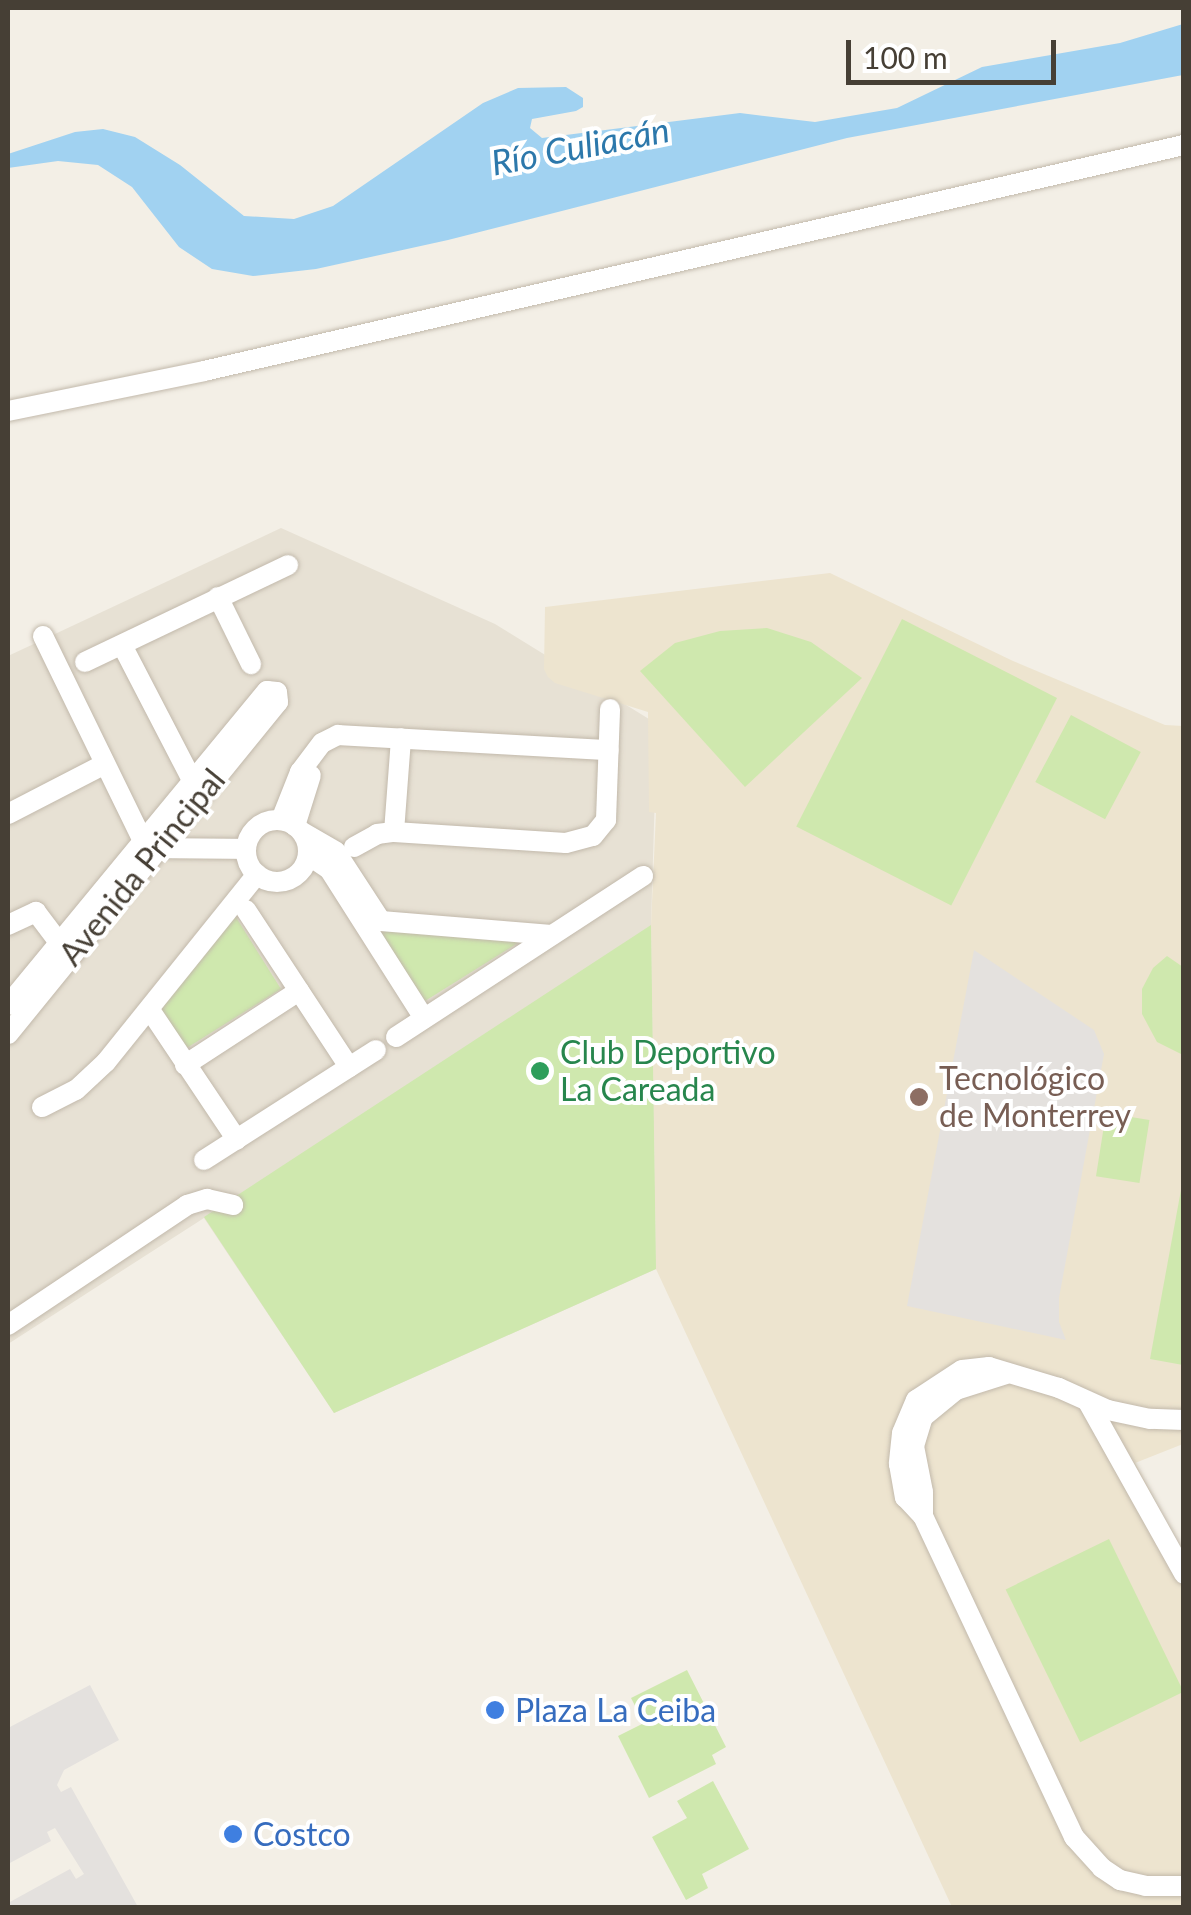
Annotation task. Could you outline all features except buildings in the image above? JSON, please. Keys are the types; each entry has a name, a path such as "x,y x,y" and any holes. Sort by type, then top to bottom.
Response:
{"street":[{"path":"8,411 204,371 1184,144"},
{"path":"85,662 288,565"},
{"path":"218,597 251,664"},
{"path":"43,636 150,843 246,849"},
{"path":"122,645 196,788"},
{"name":"Avenida Principal","path":"8,1005 269,700"},
{"path":"354,847 377,834 394,832 566,843 593,836 606,820 610,709"},
{"path":"551,935 374,925 329,869 308,854 293,826 314,753 322,743 338,735 609,750"},
{"path":"394,832 401,738"},
{"path":"10,805 106,764"},
{"path":"246,849 255,830 293,826 341,859 424,1018"},
{"name":"Avenida Principal","path":"8,1034 150,843"},
{"path":"246,849 263,878"},
{"path":"263,878 290,880 305,865 308,854"},
{"path":"396,1037 644,876"},
{"path":"42,1107 76,1090 106,1062 263,878"},
{"path":"240,907 349,1067"},
{"path":"8,925 34,916 55,947"},
{"path":"186,1066 299,991"},
{"path":"150,1010 237,1140"},
{"path":"204,1160 376,1050"},
{"path":"8,1325 187,1205 207,1199 234,1205"},
{"path":"1184,1420 1150,1419 1006,1374 956,1390 922,1418 914,1446 923,1492 922,1516 1074,1837 1102,1868 1120,1880 1145,1886 1184,1886"},
{"path":"1088,1402 1184,1574"}],"shaded area":[{"path":"281,528 495,624 657,724 651,925 656,1269 334,1413 204,1218 8,1344 8,656"},
{"name":"Tecnológico de Monterrey","path":"830,573 1013,661 1165,725 1183,726 1183,1444 1135,1463 1183,1553 1183,1906 1179,1908 952,1907 656,1269 651,925 656,813 649,812 648,712 555,683 548,677 544,669 545,607"},
{"path":"974,950 1094,1030 1104,1054 1059,1298 1059,1322 1066,1340 907,1306"},
{"path":"90,1685 119,1740 64,1770 57,1785 61,1792 71,1787 138,1907 8,1907 8,1903 70,1869 76,1879 84,1874 55,1828 47,1832 51,1841 8,1864 8,1728"}],"green space":[{"path":"902,619 1057,698 951,906 796,827"},
{"path":"767,628 811,642 862,678 745,787 640,671 675,643 720,631"},
{"path":"1071,715 1141,752 1105,819 1035,782"},
{"path":"234,914 281,989 182,1051 153,1007"},
{"name":"Club Deportivo La Careada","path":"651,925 656,1269 334,1413 204,1217"},
{"path":"377,927 521,941 425,1001"},
{"path":"1167,956 1183,967 1183,1055 1157,1042 1142,1014 1142,989 1153,968"},
{"path":"1106,1113 1149,1120 1139,1183 1096,1176"},
{"path":"1183,1179 1183,1365 1150,1359"},
{"path":"1109,1539 1184,1692 1080,1742 1006,1589"},
{"path":"687,1670 726,1747 712,1755 716,1764 649,1798 618,1736 644,1723 631,1698"},
{"path":"713,1781 749,1849 702,1874 708,1888 686,1900 652,1837 687,1818 677,1801"}],"water":[{"name":"Río Culiacán","path":"1183,24 1183,75 847,138 448,240 316,269 253,276 212,269 179,247 132,187 98,165 58,161 8,168 8,154 75,132 103,129 135,137 180,165 244,216 294,219 333,206 483,103 518,88 566,87 583,98 583,107 576,111 532,119 530,128 542,138 740,113 815,122 897,108 982,67 1120,43"}],"place":[{"name":"Club Deportivo La Careada","path":"540,1071"},
{"name":"Tecnológico de Monterrey","path":"919,1097"},
{"name":"Plaza La Ceiba","path":"495,1710"},
{"name":"Costco","path":"233,1834"}]}
